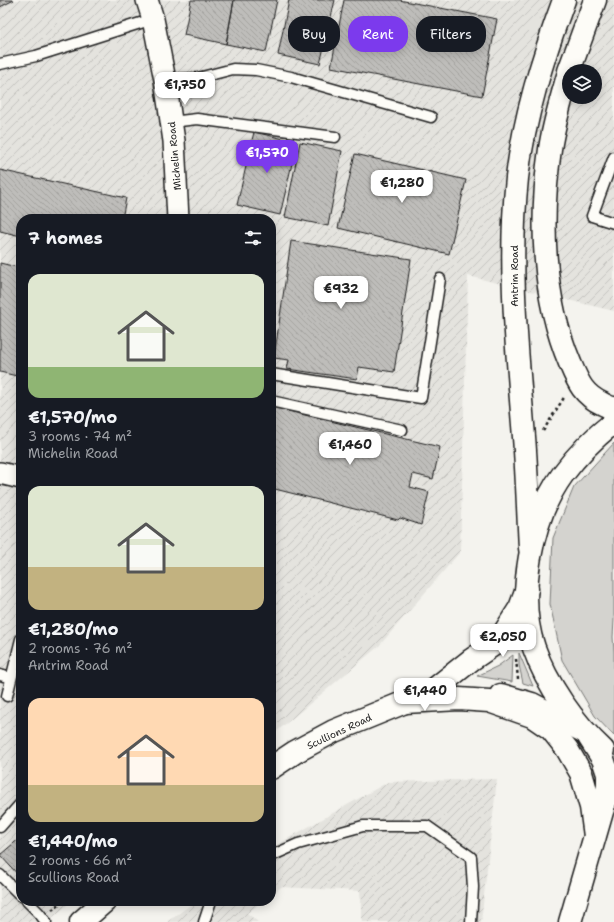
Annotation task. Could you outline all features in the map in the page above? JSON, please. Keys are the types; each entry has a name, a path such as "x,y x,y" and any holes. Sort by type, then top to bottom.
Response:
{"main road":[{"name":"Antrim Road","path":"531,558 525,458 514,326 514,219 517,177 530,108 543,58 564,0"},
{"path":"572,64 595,0"},
{"path":"562,96 556,116 550,149 546,199 545,245 548,279 564,350 576,379 583,390 594,400 610,408 614,408"},
{"path":"614,422 595,437 578,455 551,493 542,515 531,558 527,589 527,620 534,648 545,672 574,720 587,735 614,760"},
{"name":"Scullions Road","path":"276,765 295,752 334,731 432,691 471,660 499,641 520,608 527,589"},
{"name":"Scullions Road","path":"432,691 461,689 481,690 515,699 532,704 587,735"},
{"path":"405,702 459,699 489,701 532,716 551,729 568,749 581,773 592,807 595,836"},
{"path":"570,922 608,791 608,774 603,759 587,735"},
{"path":"81,922 99,906"}],"street":[{"name":"Michelin Road","path":"150,9 165,80 174,141 178,214"},
{"path":"0,473 16,477"}],"lane":[{"path":"0,64 36,56 150,9"},
{"path":"165,80 198,78 233,69 256,70 291,77 431,117"},
{"path":"171,122 197,119 335,137"},
{"path":"614,157 592,216 614,223"},
{"path":"276,375 421,398 440,279"},
{"path":"276,402 402,430"},
{"path":"7,696 16,661"},
{"path":"0,675 12,678"},
{"path":"0,827 16,809"},
{"path":"276,854 298,844 363,826 427,826 471,857 473,888 470,922"},
{"path":"0,875 16,891"},
{"path":"32,906 46,922"},
{"path":"204,922 209,906"}],"path":[{"path":"542,432 576,379"},
{"path":"502,635 515,650 519,686 515,699"}],"shaded area":[{"path":"0,0 614,0 614,311 468,276 460,552 379,646 276,732 276,214 16,214 16,906 66,906 47,922 0,922"},
{"path":"614,443 614,736 595,716 562,660 550,604 553,538 574,487"},
{"path":"519,653 533,686 523,683 519,665"},
{"path":"513,655 512,682 477,676 498,666"},
{"path":"497,779 481,922 362,922 360,891 281,887 276,891 276,845 388,782"},
{"path":"189,906 256,906 247,913 258,922 167,922"}],"building":[{"path":"0,0 14,0 0,7"},
{"path":"191,0 234,0 226,44 184,35"},
{"path":"234,0 277,0 266,52 226,44"},
{"path":"289,0 335,0 331,16 288,16 288,52 323,52 320,64 278,55"},
{"path":"344,0 399,0 482,16 416,16 416,52 486,52 486,17 497,19 482,96 331,67 334,52 340,52 340,21"},
{"path":"254,132 297,142 280,215 237,205"},
{"path":"300,142 342,151 328,226 285,217"},
{"path":"355,154 466,180 449,254 338,228"},
{"path":"0,170 126,198 123,214 16,214 16,235 0,231"},
{"path":"291,241 411,259 394,372 359,367 357,379 287,369 289,360 276,358 276,344"},
{"path":"0,263 16,267 16,376 0,372"},
{"path":"276,408 440,447 433,479 413,474 410,487 429,492 421,525 400,518 398,520 276,489"},
{"path":"16,841 16,873 0,855"}]}
